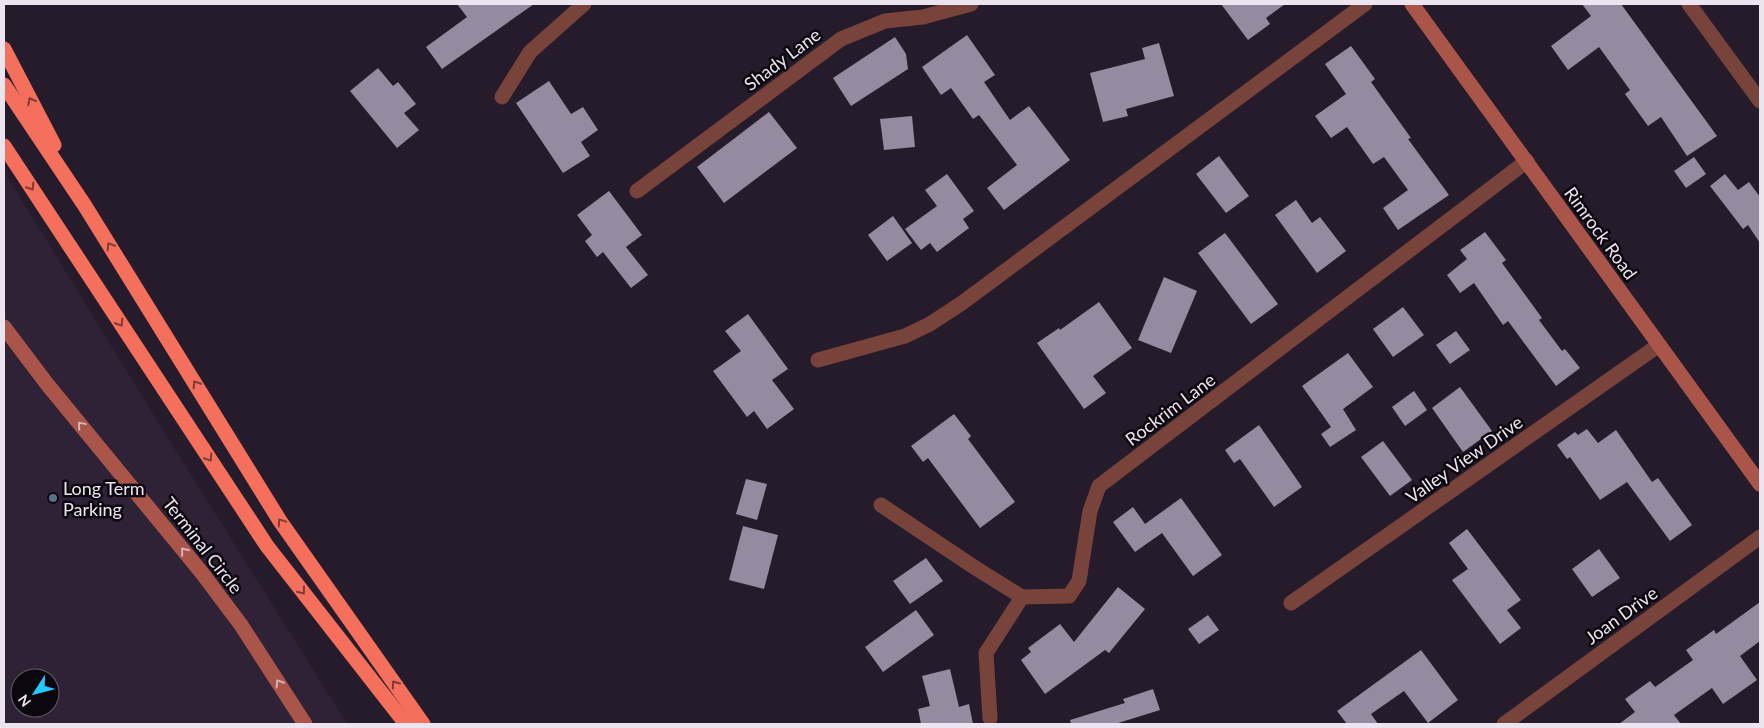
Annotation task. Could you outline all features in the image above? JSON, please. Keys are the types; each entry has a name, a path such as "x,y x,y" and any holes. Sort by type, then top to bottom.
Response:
{"highway":[{"path":"4,49 86,206"},
{"path":"4,85 86,206 280,521 423,724"},
{"path":"4,146 267,546 406,724"}],"main road":[{"name":"Rimrock Road","path":"1413,4 1760,484"},
{"name":"Terminal Circle","path":"4,326 47,384 202,573 241,625 305,724"}],"street":[{"path":"502,97 530,52 584,4"},
{"name":"Shady Lane","path":"637,191 841,39 885,22 923,17 971,4"},
{"path":"818,360 905,336 930,324 970,297 1365,4"},
{"path":"1689,4 1760,101"},
{"name":"Rockrim Lane","path":"1022,597 1069,596 1079,581 1090,512 1099,486 1527,161"},
{"name":"Valley View Drive","path":"1292,603 1659,345"},
{"path":"881,505 976,569 1022,597 986,653 990,718"},
{"name":"Joan Drive","path":"1504,724 1760,537"}],"shaded area":[{"path":"4,171 161,427 347,724 4,724"}],"building":[{"path":"457,4 534,4 442,69 426,47 467,17"},
{"path":"1221,4 1285,4 1266,18 1270,24 1248,40"},
{"path":"1582,4 1621,4 1717,136 1687,156 1661,117 1648,126 1625,94 1630,90 1599,47 1568,70 1551,46 1591,16"},
{"path":"967,35 995,75 984,82 1010,120 1029,106 1070,160 1004,210 987,188 1017,165 979,115 973,119 951,88 941,95 922,67"},
{"path":"895,37 906,54 908,69 851,106 833,78"},
{"path":"1159,43 1174,96 1126,109 1128,116 1103,122 1090,73 1145,59 1142,48"},
{"path":"1351,46 1375,79 1371,82 1411,138 1408,139 1449,195 1398,230 1383,208 1408,190 1384,157 1373,164 1347,127 1331,138 1315,116 1346,94 1325,64"},
{"path":"378,68 393,86 398,82 416,104 404,113 419,130 397,148 350,91"},
{"path":"549,81 571,114 583,107 598,130 581,142 590,156 563,173 516,103"},
{"path":"769,112 797,148 724,203 697,167"},
{"path":"912,116 915,147 884,150 880,119"},
{"path":"1219,156 1249,196 1226,213 1196,174"},
{"path":"1694,157 1706,174 1686,188 1674,171"},
{"path":"947,174 974,211 963,219 969,228 937,252 930,243 921,250 905,229 937,206 925,190"},
{"path":"1725,174 1738,190 1749,182 1760,197 1760,243 1748,225 1743,229 1710,186"},
{"path":"609,191 642,235 626,247 648,275 631,288 603,252 597,257 585,241 592,235 577,215"},
{"path":"1296,200 1312,223 1320,217 1346,251 1317,273 1275,215"},
{"path":"893,216 912,243 887,261 868,235"},
{"path":"1485,232 1506,260 1502,263 1542,318 1539,320 1562,351 1565,349 1580,368 1556,386 1508,321 1503,325 1474,283 1460,293 1447,275 1467,259 1460,250"},
{"path":"1225,233 1278,304 1251,324 1198,253"},
{"path":"1164,277 1197,291 1171,353 1138,340"},
{"path":"1099,302 1132,348 1093,376 1106,393 1084,409 1037,343 1059,328 1060,330"},
{"path":"1403,307 1424,335 1393,357 1373,329"},
{"path":"748,314 788,369 772,380 794,409 767,429 754,411 747,417 713,371 741,351 725,331"},
{"path":"1456,331 1470,350 1450,364 1436,345"},
{"path":"1348,353 1373,387 1343,409 1356,430 1330,447 1321,434 1331,427 1302,386"},
{"path":"1460,387 1492,431 1463,452 1432,408"},
{"path":"1414,391 1427,410 1405,426 1392,407"},
{"path":"954,414 971,436 968,439 1015,502 980,528 928,458 923,462 911,446"},
{"path":"1259,425 1302,487 1274,507 1240,459 1234,463 1225,450"},
{"path":"1587,429 1598,443 1616,430 1652,482 1658,478 1692,525 1670,541 1627,482 1600,500 1570,457 1567,459 1557,445 1575,432 1578,435"},
{"path":"1383,441 1412,480 1390,496 1361,457"},
{"path":"746,479 767,484 757,520 736,514"},
{"path":"1181,498 1222,555 1193,576 1162,533 1135,552 1113,522 1133,507 1145,524"},
{"path":"743,526 778,535 764,589 729,580"},
{"path":"1467,529 1521,600 1507,610 1521,628 1500,644 1452,580 1468,569 1449,543"},
{"path":"1599,549 1620,578 1592,597 1572,569"},
{"path":"926,558 943,581 910,604 893,581"},
{"path":"1118,587 1145,609 1109,653 1105,650 1045,694 1021,660 1031,652 1028,648 1060,624 1074,642"},
{"path":"1760,602 1760,641 1740,656 1757,680 1723,704 1712,688 1674,715 1681,724 1619,724 1635,712 1625,699 1650,681 1655,687 1693,660 1686,650 1714,630 1716,634"},
{"path":"916,610 934,635 883,672 865,647"},
{"path":"1208,615 1219,630 1199,644 1188,629"},
{"path":"1421,650 1458,700 1428,723 1404,691 1371,714 1378,724 1347,724 1337,711"},
{"path":"950,669 959,707 969,704 973,724 921,724 918,709 930,706 922,676"},
{"path":"1153,689 1160,710 1115,724 1071,724 1070,720 1125,703 1123,699"}],"place":[{"name":"Long Term Parking","path":"53,498"}]}
